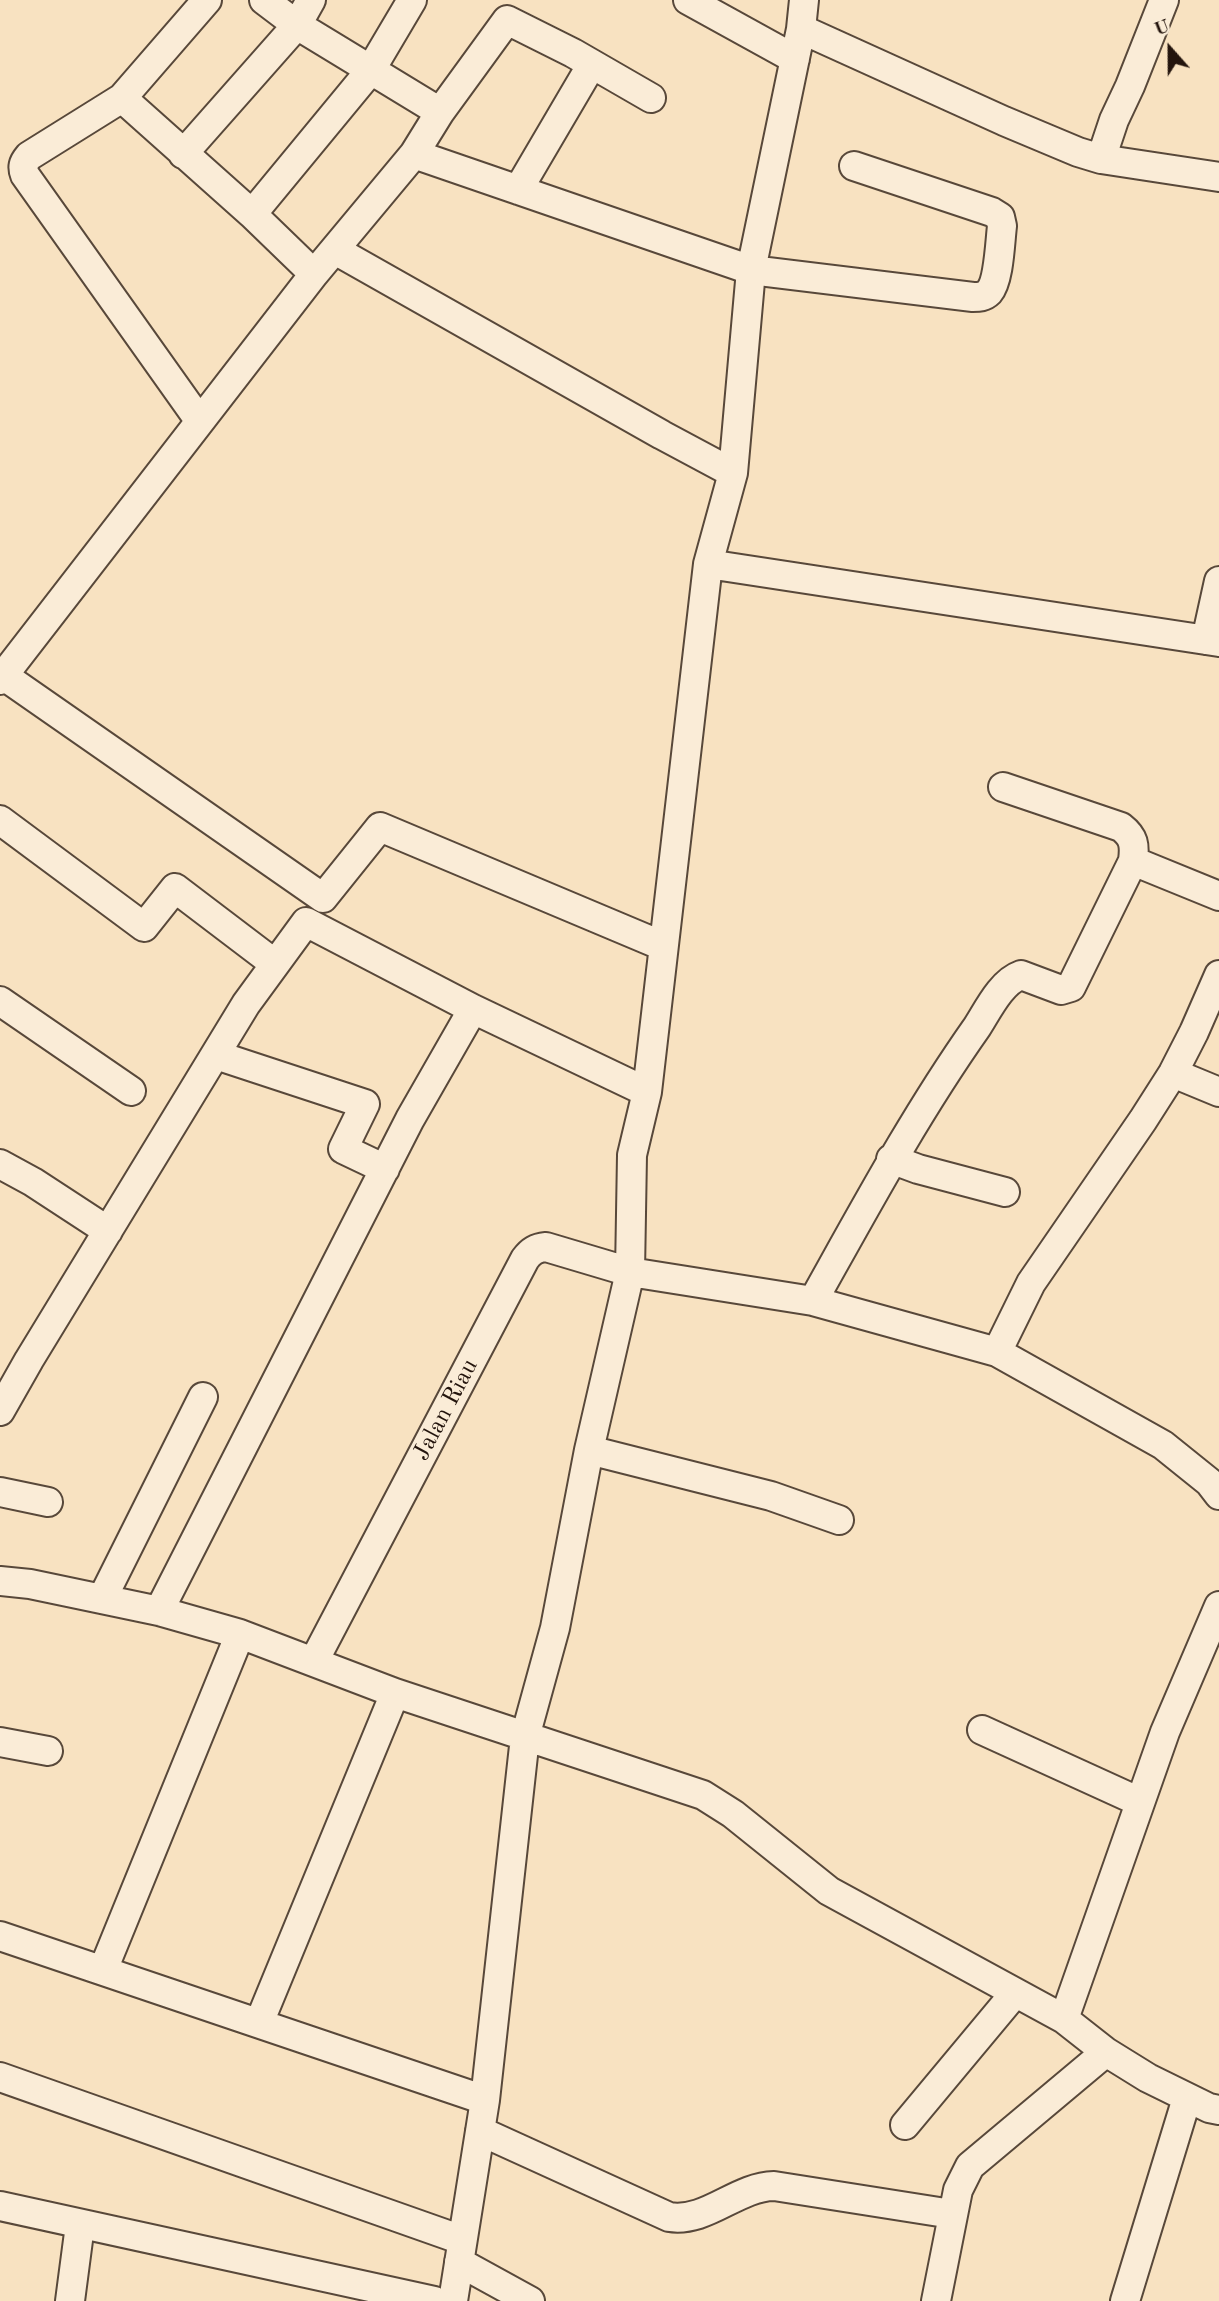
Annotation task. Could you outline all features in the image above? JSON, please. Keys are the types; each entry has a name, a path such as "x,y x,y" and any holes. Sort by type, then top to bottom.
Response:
{"street":[{"path":"199,420 24,171 24,162 29,156 121,98 207,0"},
{"path":"264,0 297,25 440,112"},
{"path":"183,154 297,25 311,0"},
{"path":"252,214 370,71 412,0"},
{"path":"688,0 795,59"},
{"path":"453,2301 485,2099 525,1737 561,1604 589,1450 630,1272 632,1155 647,1092 708,564 733,473 751,270 801,29 804,0"},
{"path":"1101,159 1114,120 1164,0"},
{"path":"323,898 2,678 199,420 314,274 414,154 440,112 507,20 651,98"},
{"path":"801,29 1078,152 1101,159 1219,177"},
{"path":"518,190 592,64"},
{"path":"121,98 252,214 314,274"},
{"path":"414,154 751,270 973,297 982,297 990,291 994,281 1002,226 996,214 854,166"},
{"path":"335,250 662,436 733,473"},
{"path":"708,564 1212,641 1219,581"},
{"path":"813,1301 891,1159 942,1077 1011,980 1021,975 1061,990 1069,989 1075,983 1133,861 1134,842 1121,827 1003,788"},
{"path":"0,820 144,927 175,888 275,964"},
{"path":"0,1412 246,1004 323,898 380,827 663,946"},
{"path":"1133,861 1217,887"},
{"path":"306,922 473,1009 647,1092"},
{"path":"997,1352 1031,1283 1173,1073 1219,975"},
{"path":"0,1001 131,1091"},
{"path":"159,1611 410,1119 473,1009"},
{"path":"216,1055 365,1104 343,1149 385,1169"},
{"path":"1173,1073 1219,1092"},
{"path":"891,1159 1005,1192"},
{"path":"0,1164 33,1182 108,1231"},
{"name":"Jalan Riau","path":"314,1661 530,1252 538,1248 546,1247 630,1272 813,1301 997,1352 1163,1445 1209,1482 1219,1495"},
{"path":"102,1599 202,1397"},
{"path":"589,1450 771,1496 839,1520"},
{"path":"0,1492 48,1502"},
{"path":"0,1581 30,1584 159,1611 240,1634 395,1693 703,1795 733,1814 829,1891 1064,2020 1105,2052 1148,2078 1187,2098 1219,2110"},
{"path":"1064,2020 1165,1732 1219,1606"},
{"path":"103,1970 240,1634"},
{"path":"259,2023 395,1693"},
{"path":"982,1730 1140,1802"},
{"path":"0,1742 48,1751"},
{"path":"0,1936 485,2099"},
{"path":"905,2125 1015,1993"},
{"path":"942,2299 952,2214 958,2190 970,2166 1105,2052"},
{"path":"0,2077 460,2251 530,2301"},
{"path":"1125,2301 1187,2098"},
{"path":"480,2131 669,2217 689,2217 753,2189 774,2186 952,2214"},
{"path":"0,2206 434,2301"},
{"path":"70,2301 80,2225"}]}
